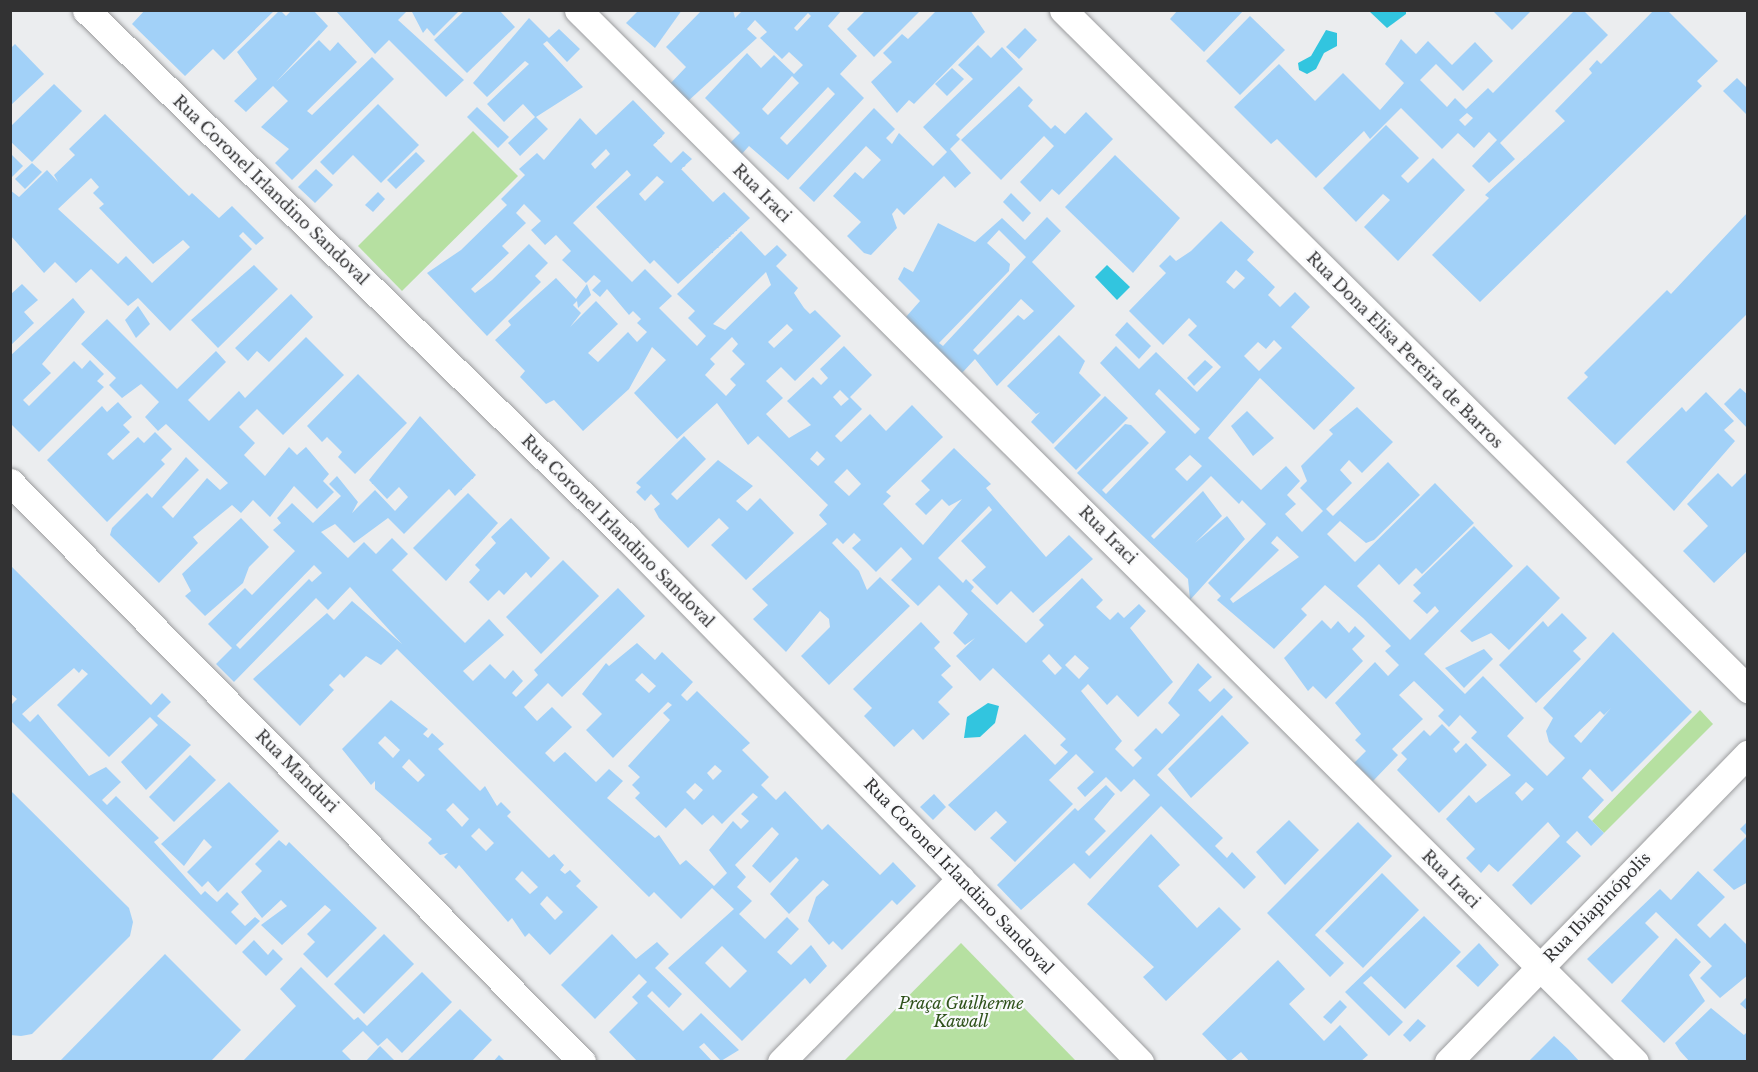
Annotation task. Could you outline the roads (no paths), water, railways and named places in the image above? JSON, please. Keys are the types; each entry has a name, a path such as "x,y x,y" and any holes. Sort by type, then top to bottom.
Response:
{"street":[{"name":"Rua Coronel Irlandino Sandoval","path":"86,10 628,539 1140,1062"},
{"name":"Rua Iraci","path":"578,10 1635,1062"},
{"name":"Rua Dona Elisa Pereira de Barros","path":"1063,10 1748,688"},
{"name":"Rua Manduri","path":"10,482 582,1062"},
{"name":"Rua Ibiapinópolis","path":"1448,1062 1748,754"},
{"path":"781,1062 962,878"}],"water":[{"path":"1369,11 1406,11 1406,14 1387,28"},
{"path":"1326,30 1337,33 1337,46 1324,53 1316,69 1307,74 1299,70 1298,63 1311,56"},
{"path":"1107,265 1130,287 1117,300 1095,277"},
{"path":"988,703 999,706 995,723 980,737 964,738 967,717"}],"park label":[{"name":"Praça Guilherme Kawall","path":"961,1012"}]}
